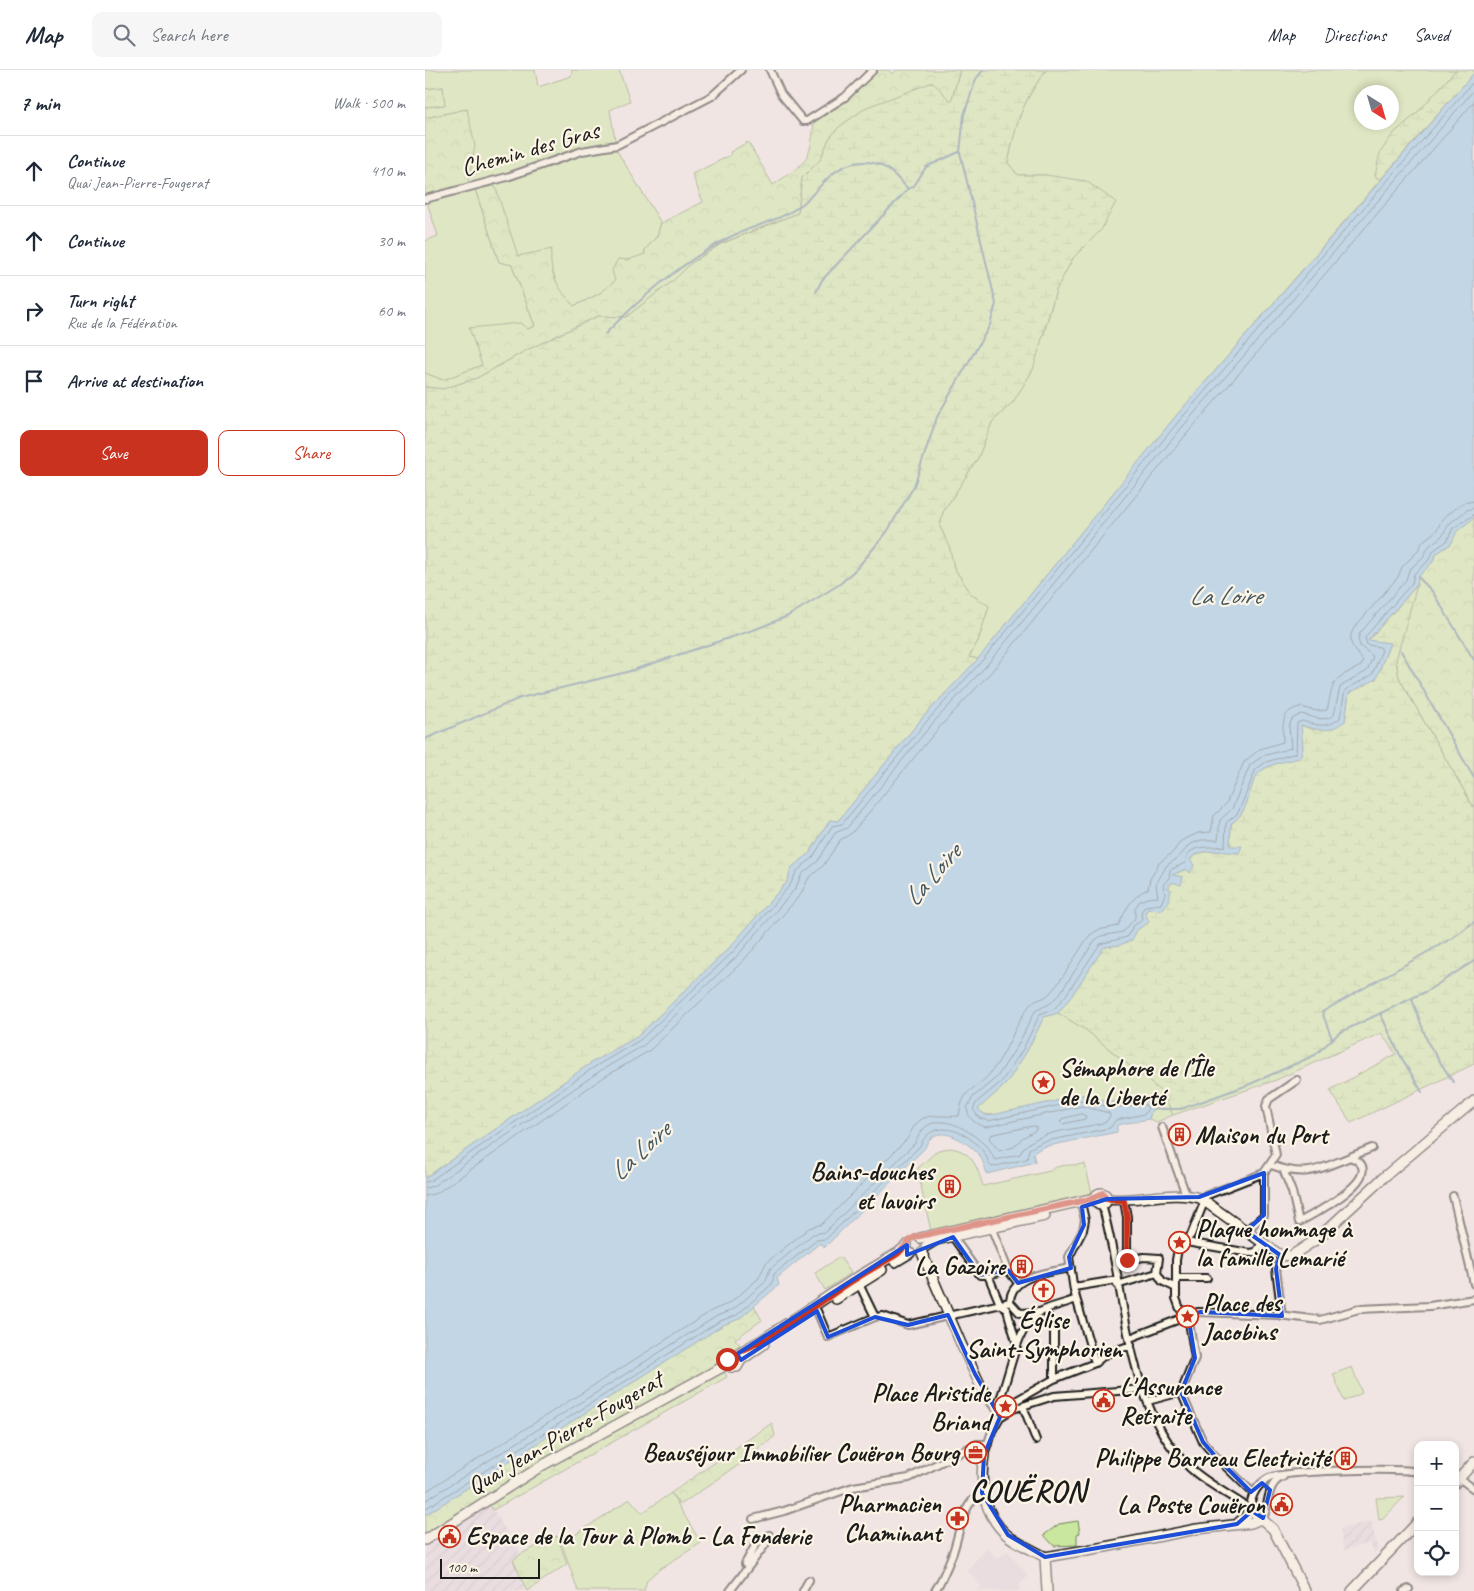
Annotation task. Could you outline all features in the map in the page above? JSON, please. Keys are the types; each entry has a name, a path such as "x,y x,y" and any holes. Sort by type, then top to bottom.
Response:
{"main road":[{"path":"1204,1200 1280,1255 1291,1256 1317,1239 1398,1165 1474,1101"},
{"name":"Quai Jean-Pierre-Fougerat","path":"425,1540 543,1464 727,1364 729,1355 739,1357 860,1286 909,1249 911,1239 923,1246 1100,1201 1183,1196 1204,1200"},
{"name":"Quai Jean-Pierre-Fougerat","path":"909,1249 916,1256 923,1246 935,1240 992,1229 1100,1201"},
{"path":"923,1246 948,1315 984,1393"},
{"name":"Quai Jean-Pierre-Fougerat","path":"739,1357 899,1253 909,1249"},
{"path":"984,1455 982,1493 999,1527 1008,1535 1045,1557 1197,1529 1251,1523 1263,1518"},
{"path":"1459,1479 1474,1462"},
{"path":"1237,1524 1246,1516 1250,1509 1263,1518 1273,1529 1305,1591"},
{"path":"1352,1591 1414,1526"},
{"path":"1045,1557 1047,1591"}],"street":[{"name":"Chemin des Gras","path":"425,198 507,177 582,151 617,145 712,96 741,70"},
{"path":"770,70 781,94 803,121 807,121 845,97 873,70"},
{"path":"1253,1493 1203,1442 1181,1392 1195,1358 1189,1322 1180,1309 1176,1288 1176,1263 1178,1249 1186,1242 1204,1200 1264,1173 1271,1165 1276,1155 1266,1106 1269,1099 1297,1080"},
{"path":"1162,1127 1183,1196"},
{"path":"1271,1165 1298,1173 1309,1172 1372,1148"},
{"path":"1283,1169 1292,1192 1299,1222 1347,1192 1361,1178 1363,1169 1359,1163 1350,1157"},
{"path":"1246,1230 1264,1215 1264,1173"},
{"path":"1453,1196 1474,1284"},
{"path":"1100,1201 1130,1342 1143,1389 1164,1436 1189,1467 1250,1509 1253,1493 1261,1483 1274,1476 1369,1470 1414,1472"},
{"path":"1121,1201 1127,1217 1127,1260 1144,1256 1159,1258 1157,1273 1162,1280 1176,1288"},
{"path":"1082,1207 1084,1225 1080,1240 1069,1257 1076,1299 1095,1363"},
{"path":"992,1229 1008,1270 1018,1283"},
{"path":"953,1237 980,1275 1008,1270"},
{"path":"1186,1242 1250,1253 1256,1252 1262,1243"},
{"path":"1280,1255 1276,1269 1282,1316"},
{"path":"1009,1302 1010,1292 1018,1283 1049,1272 1071,1268"},
{"path":"1074,1289 1157,1273"},
{"path":"987,1274 1000,1304 1007,1310 1017,1345"},
{"path":"1176,1278 1207,1278"},
{"path":"860,1286 875,1317"},
{"path":"996,1408 1003,1396 1017,1345 1032,1317 1076,1299"},
{"path":"1013,1409 1017,1400 1054,1379 1095,1363 1106,1354 1185,1316 1201,1312 1320,1320 1359,1309 1430,1306 1474,1299"},
{"path":"817,1311 829,1337 875,1317 883,1316 908,1325 1009,1302"},
{"path":"1009,1302 1020,1313 1043,1311"},
{"path":"1043,1311 1053,1331 1054,1379"},
{"path":"984,1455 991,1431 1000,1417 1013,1409 1054,1396 1143,1389"},
{"path":"1148,1401 1181,1392"},
{"path":"984,1393 996,1408 1000,1417"},
{"path":"1023,1406 1036,1440"},
{"path":"753,1519 784,1511 853,1487 909,1478 977,1444 987,1444"},
{"path":"1263,1518 1267,1509 1270,1490 1275,1482 1280,1478 1293,1475"},
{"path":"1459,1482 1474,1489"},
{"path":"1261,1483 1270,1490"},
{"path":"935,1591 953,1554 967,1509 972,1500 982,1493"},
{"path":"730,1591 765,1545 769,1535 756,1544 736,1582"},
{"path":"803,1591 809,1580"}],"highlighted area":[{"path":"1264,1173 1264,1215 1246,1231 1280,1255 1276,1269 1282,1316 1201,1312 1188,1315 1195,1358 1181,1392 1203,1442 1216,1457 1251,1492 1262,1483 1270,1490 1263,1518 1252,1511 1237,1524 1045,1557 1008,1535 982,1493 984,1455 1000,1417 975,1374 948,1315 908,1325 875,1317 828,1337 817,1311 741,1360 737,1354 907,1245 907,1255 953,1237 980,1275 1008,1270 1018,1283 1071,1268 1069,1257 1084,1225 1082,1207 1107,1199 1199,1197"}],"shaded area":[{"path":"485,1497 521,1554 513,1560 527,1591 425,1591 425,1537"},
{"path":"1371,1521 1378,1550 1374,1553 1370,1543 1344,1550 1340,1529"},
{"path":"987,1548 997,1559 1008,1551 1028,1576 1020,1584 1021,1587 1018,1591 977,1591 982,1586 967,1570"}],"green space":[{"path":"425,70 535,70 538,87 571,76 572,70 619,70 630,101 610,110 617,151 661,223 657,236 645,250 645,254 629,263 619,277 605,289 574,306 560,292 549,261 518,256 511,240 475,189 499,262 512,265 535,326 528,329 470,328 482,365 443,380 425,373 425,241 438,236 425,196 468,183 467,109 425,118 425,107 444,105 443,87 425,89"},
{"path":"876,70 889,70 892,74 897,70 960,70 951,102 867,107 839,127 829,139 820,160 802,178 798,213 720,244 690,264 674,280 626,317 598,316 527,350 477,378 443,389 425,387 425,373 443,380 482,365 469,328 520,323 528,329 535,326 512,265 499,262 475,189 495,186 518,256 552,249 551,265 555,280 574,306 599,294 615,281 612,270 618,259 628,260 645,254 645,250 657,236 661,223 703,202 692,174 731,155 730,152 748,142 773,185 799,166 808,155 814,123 842,104"},
{"path":"960,70 1046,70 1025,104 1014,136 1008,163 1018,175 1046,175 1086,181 1116,202 1101,230 1073,258 1056,290 1033,370 1013,402 992,422 978,458 943,512 940,527 949,545 954,568 972,595 989,606 978,641 969,657 978,659 923,717 838,821 830,820 809,854 793,867 787,882 729,948 637,1037 594,1061 425,1178 425,387 443,389 477,378 527,350 598,316 626,317 674,280 690,264 721,244 798,213 802,178 820,160 829,139 839,127 867,107 933,82 951,102"},
{"path":"1046,70 1456,70 1417,113 1399,129 1399,85 1354,85 1354,130 1398,130 1392,135 1375,176 1380,180 1175,417 978,659 969,657 978,641 989,606 972,595 954,568 949,546 940,527 943,512 978,458 992,422 1013,402 1044,334 1056,290 1073,258 1101,230 1046,175 1018,175 1008,163 1021,114 1030,94"},
{"path":"1456,70 1474,70 1474,73 1380,180 1375,176 1380,153 1392,135 1417,113"},
{"path":"443,87 445,105 425,107 425,89"},
{"path":"467,109 475,146 468,183 425,196 425,118"},
{"path":"1474,518 1474,808 1399,678 1396,660 1418,577 1432,563 1437,553 1451,544 1456,531"},
{"path":"1417,585 1396,660 1399,678 1474,808 1474,1064 1351,1123 1330,1090 1396,1054 1381,1033 1276,1080 1173,1115 1163,1093 1086,1030 1058,1013 1104,947 1120,945 1148,909 1162,910 1170,886 1183,877 1172,875 1187,869 1190,872 1190,860 1200,853 1213,851 1239,853 1230,846 1231,824 1243,811 1256,777 1269,766 1300,757 1303,748 1300,725 1314,730 1345,721 1349,693 1376,679 1390,643 1368,641"},
{"path":"1058,1013 1086,1030 1163,1093 1173,1115 1157,1122 1149,1119 1154,1100 1109,1102 1083,1095 995,1115 982,1114 978,1109 1006,1084 1027,1051 1044,1017"},
{"path":"950,1148 969,1156 976,1166 983,1186 1050,1171 1057,1167 1085,1164 1092,1193 931,1231 917,1169 938,1150"},
{"path":"840,1257 851,1273 825,1290 815,1273"},
{"path":"754,1306 762,1320 735,1339 740,1345 718,1359 727,1377 493,1510 485,1498 425,1537 425,1515 723,1325 739,1319"},
{"path":"1352,1367 1362,1393 1344,1401 1333,1374"},
{"path":"772,1423 775,1436 746,1460 680,1505 671,1493"},
{"path":"671,1493 701,1543 658,1570 647,1580 644,1591 578,1591 561,1542 630,1499 642,1513"},
{"path":"1404,1497 1383,1519 1379,1520 1376,1498"},
{"path":"1078,1521 1080,1533 1077,1534 1077,1545 1054,1546 1044,1535 1059,1524"},
{"path":"557,1536 567,1564 527,1591 513,1560"}],"water":[{"name":"La Loire","path":"1474,73 1474,518 1457,531 1451,544 1437,553 1432,563 1418,577 1417,585 1368,640 1390,643 1376,679 1349,693 1345,721 1334,728 1324,730 1301,725 1303,748 1300,758 1269,766 1256,777 1243,811 1231,824 1230,846 1242,846 1239,853 1213,851 1200,853 1190,859 1194,865 1190,873 1186,869 1172,875 1183,877 1181,885 1172,882 1167,887 1171,890 1169,901 1162,910 1148,909 1145,912 1149,922 1137,930 1132,940 1120,945 1104,947 1058,1013 1044,1017 1027,1051 1006,1084 978,1109 987,1116 1083,1095 1109,1102 1154,1100 1149,1119 1117,1125 1117,1132 1043,1147 1033,1153 1035,1162 987,1174 984,1164 973,1149 951,1135 935,1135 929,1140 925,1148 825,1247 820,1243 777,1278 779,1285 739,1319 723,1325 425,1515 425,1178 594,1061 637,1037 729,948 787,882 792,867 809,854 830,820 838,821 923,717 978,659 1175,417"}],"waterway":[{"path":"425,739 520,698 627,672 756,629 788,616 840,584 858,567 887,532 914,486 937,417 990,325 996,304 960,152 964,115 976,79 983,70"},
{"path":"605,334 648,294 694,258 728,238 793,210 801,205 831,175 845,166 863,162 878,164 885,167 908,189 914,186 926,167 959,152"},
{"path":"816,292 822,280 908,189"},
{"path":"1418,577 1432,591 1474,660"},
{"path":"1401,651 1474,778"},
{"path":"1332,1039 1322,1012 1452,938 1474,922"},
{"path":"1153,1109 1181,1109 1248,1085 1315,1055 1339,1033 1427,991 1474,961"},
{"path":"1412,999 1428,1043 1453,1082"},
{"path":"1380,1013 1400,1055 1422,1092"}],"place":[{"name":"Sémaphore de l’Île de la Liberté","path":"1043,1082"},
{"name":"Maison du Port","path":"1179,1135"},
{"name":"Bains-douches et lavoirs","path":"950,1186"},
{"name":"Plaque hommage à la famille Lemarié","path":"1180,1243"},
{"name":"La Gazoire","path":"1021,1266"},
{"name":"Église Saint-Symphorien","path":"1044,1291"},
{"name":"Place des Jacobins","path":"1187,1317"},
{"name":"L'Assurance Retraite","path":"1104,1401"},
{"name":"Place Aristide Briand","path":"1006,1407"},
{"name":"Beauséjour Immobilier Couëron Bourg","path":"975,1453"},
{"name":"Philippe Barreau Electricité","path":"1346,1458"},
{"name":"La Poste Couëron","path":"1281,1505"},
{"name":"Pharmacien Chaminant","path":"957,1518"},
{"name":"Espace de la Tour à Plomb - La Fonderie","path":"450,1536"}],"district":[{"name":"COUËRON","path":"1028,1491"}],"route":[{"path":"727,1359 730,1354 737,1354 762,1340 839,1292 857,1278 899,1253 915,1237 920,1238 1091,1199 1095,1198 1097,1194 1103,1193 1107,1199 1124,1201 1127,1217 1127,1260"}]}
